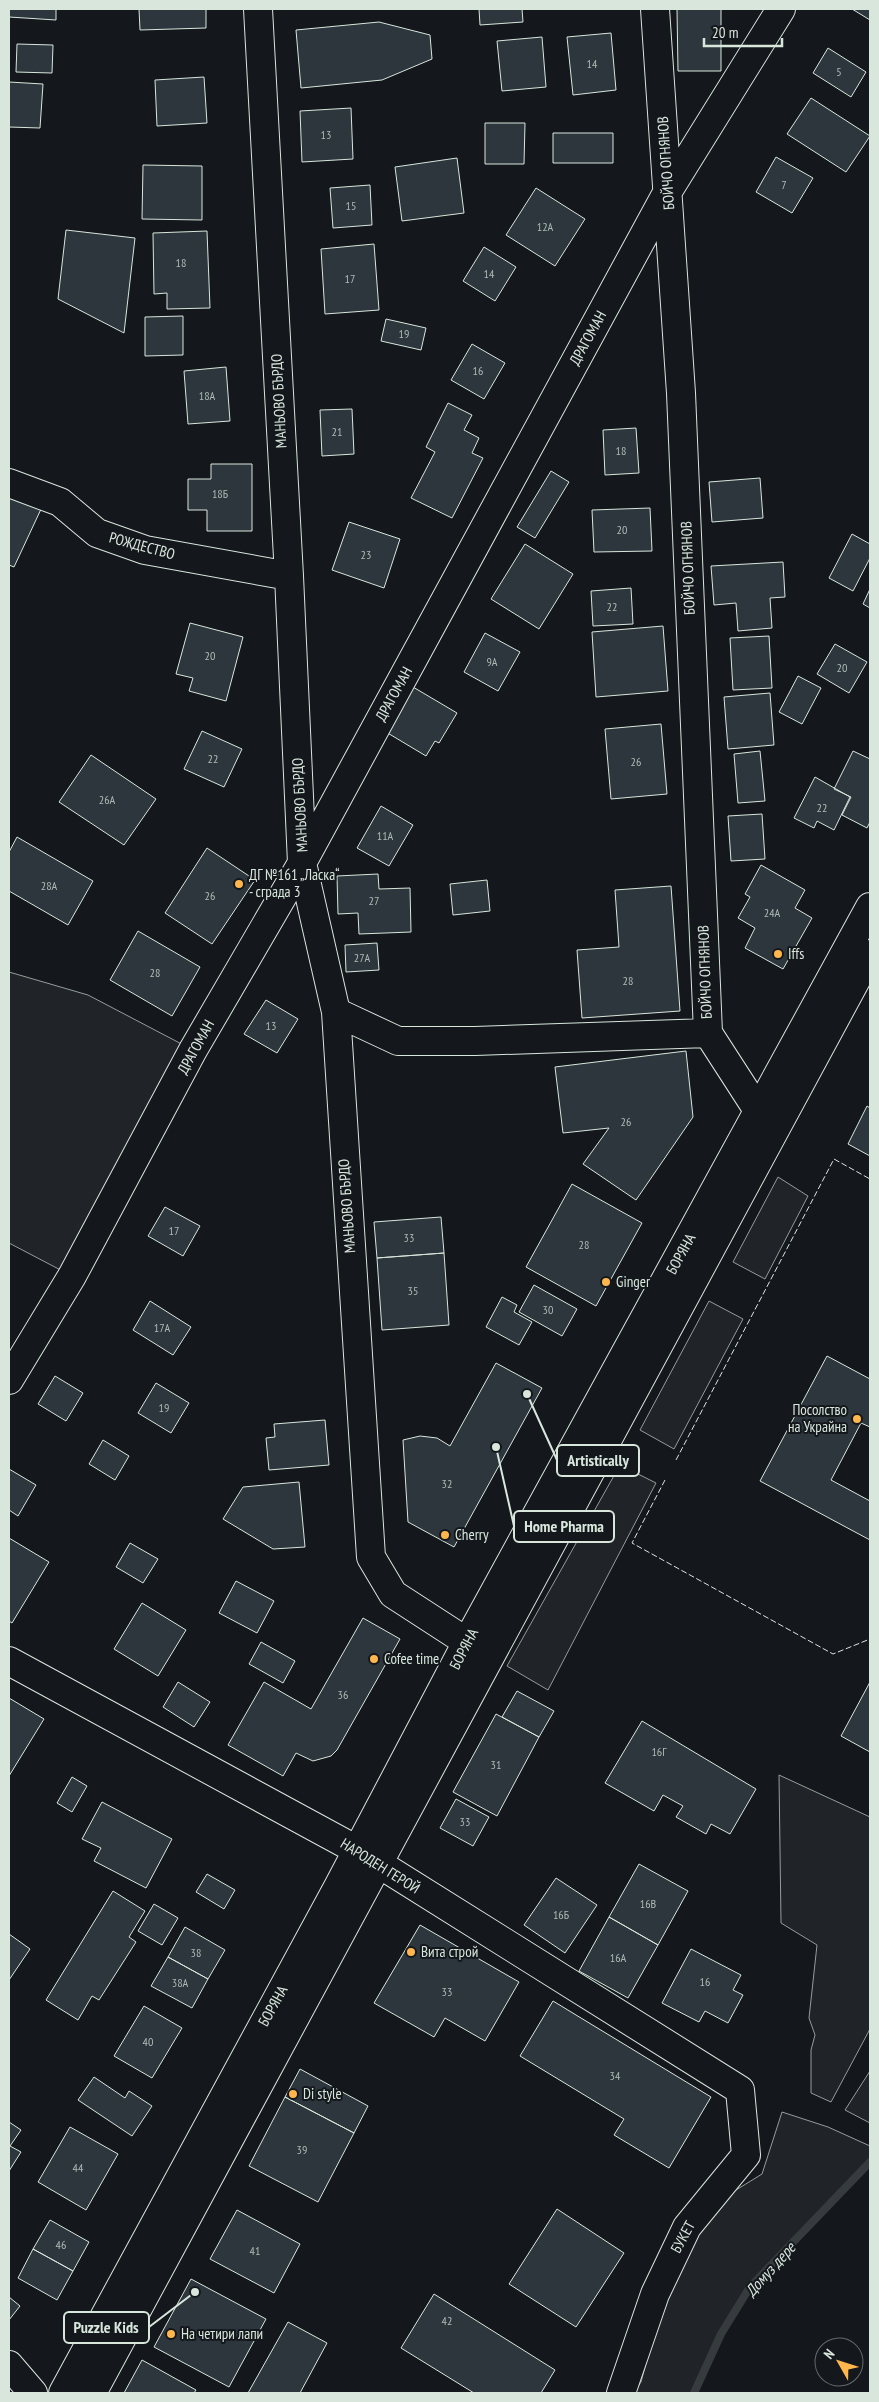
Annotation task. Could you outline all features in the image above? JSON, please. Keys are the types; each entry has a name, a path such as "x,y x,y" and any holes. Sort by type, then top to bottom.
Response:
{"street":[{"name":"МАНЬОВО БЪРДО","path":"258,9 289,576 302,863 336,1012 371,1557 393,1594 467,1642"},
{"name":"БОЙЧО ОГНЯНОВ","path":"655,9 681,393 708,1033 759,1112"},
{"name":"ДРАГОМАН","path":"9,1380 72,1276 193,1050 302,863 668,191 781,9"},
{"name":"РОЖДЕСТВО","path":"9,483 60,502 97,533 145,550 289,576"},
{"name":"БОРЯНА","path":"92,2393 368,1858 467,1642 870,907"},
{"name":"БОРЯНА","path":"62,2393 368,1858 870,954"},
{"path":"336,1012 398,1041 475,1041 708,1033"},
{"name":"НАРОДЕН ГЕРОЙ","path":"9,1661 368,1858 740,2090"},
{"name":"БУКЕТ","path":"621,2393 655,2294 687,2227 746,2155 740,2090"},
{"path":"9,2365 33,2393"}],"shaded area":[{"path":"9,972 88,995 193,1050 72,1276 9,1243"},
{"path":"778,1177 808,1196 765,1279 733,1262"},
{"path":"709,1301 743,1319 674,1449 640,1430"},
{"path":"620,1465 656,1483 548,1690 507,1666"},
{"path":"779,1775 870,1817 870,2029 831,2102 811,2093 811,2050 815,2035 809,2018 817,1945 781,1923"},
{"path":"870,2071 870,2123 845,2110"},
{"path":"782,2112 828,2127 870,2146 870,2166 750,2287 721,2334 694,2393 634,2393 641,2382 663,2300 695,2230 728,2195 762,2174"}],"building":[{"path":"9,9 56,9 56,20 9,17"},
{"path":"139,9 206,9 206,28 140,30"},
{"path":"479,9 522,9 523,22 480,25"},
{"path":"677,9 721,9 721,71 678,71"},
{"path":"852,9 870,9 870,20"},
{"path":"379,22 430,35 432,59 382,80 301,88 296,30"},
{"path":"611,33 616,90 573,95 567,37"},
{"path":"542,37 546,87 502,91 497,41"},
{"path":"17,44 53,45 52,73 16,72"},
{"path":"828,48 866,72 851,97 813,73"},
{"path":"204,77 207,123 157,126 155,80"},
{"path":"9,82 43,84 40,128 9,127"},
{"path":"811,98 870,136 846,172 787,134"},
{"path":"351,108 353,159 302,162 300,111"},
{"path":"485,123 525,123 524,164 485,164"},
{"path":"553,133 613,133 613,163 553,163"},
{"path":"776,157 813,178 792,213 756,192"},
{"path":"457,158 464,213 402,221 395,167"},
{"path":"143,165 202,166 202,220 142,219"},
{"path":"370,185 372,225 333,228 330,188"},
{"path":"536,188 585,219 555,266 506,235"},
{"path":"66,230 135,238 124,333 58,299"},
{"path":"207,231 210,308 167,309 167,293 154,294 153,233"},
{"path":"374,244 379,310 325,314 321,249"},
{"path":"484,247 516,267 495,301 463,281"},
{"path":"183,316 183,355 145,356 145,317"},
{"path":"386,319 426,328 421,350 381,341"},
{"path":"472,344 505,363 484,399 451,380"},
{"path":"226,367 230,421 188,424 184,371"},
{"path":"448,403 472,415 464,430 479,438 472,453 483,458 452,518 411,498 435,452 426,447"},
{"path":"352,409 354,454 322,456 320,410"},
{"path":"636,428 639,473 605,475 603,430"},
{"path":"211,464 252,464 252,531 207,531 207,510 188,510 188,479 211,479"},
{"path":"551,471 569,482 535,538 517,527"},
{"path":"760,478 763,518 712,522 709,482"},
{"path":"9,491 42,507 14,567 9,565"},
{"path":"650,508 652,551 594,552 592,510"},
{"path":"349,522 400,539 384,588 332,570"},
{"path":"852,534 870,544 870,558 853,591 829,578"},
{"path":"525,544 573,574 539,629 491,599"},
{"path":"783,562 785,597 770,598 772,628 738,631 736,603 714,605 711,566"},
{"path":"631,588 633,624 593,626 591,591"},
{"path":"870,589 870,608 863,604"},
{"path":"190,623 243,637 226,701 189,691 193,678 176,674"},
{"path":"663,626 668,691 596,697 592,632"},
{"path":"485,633 520,652 498,691 464,672"},
{"path":"769,636 772,688 733,690 730,638"},
{"path":"835,644 867,662 849,693 817,674"},
{"path":"798,676 821,688 802,724 779,712"},
{"path":"413,687 457,713 439,743 435,741 426,756 386,732"},
{"path":"770,693 774,745 728,749 724,697"},
{"path":"661,724 667,794 611,799 605,729"},
{"path":"202,731 242,749 224,787 184,769"},
{"path":"760,751 765,801 738,803 734,754"},
{"path":"853,751 870,759 870,822 867,828 842,815 851,797 834,789"},
{"path":"91,755 156,799 124,845 59,802"},
{"path":"815,777 850,797 834,830 817,821 814,828 794,818"},
{"path":"381,806 413,825 389,866 357,848"},
{"path":"762,814 765,859 731,861 728,816"},
{"path":"17,837 93,881 68,925 9,891 9,852"},
{"path":"207,848 255,880 212,944 165,913"},
{"path":"761,865 805,890 795,908 812,918 783,969 745,948 755,928 738,918 750,897 745,894"},
{"path":"378,874 379,889 410,888 411,932 359,934 358,913 338,914 337,876"},
{"path":"487,880 490,911 453,915 450,884"},
{"path":"671,886 680,1011 582,1018 577,950 619,947 615,890"},
{"path":"138,931 200,967 172,1016 110,980"},
{"path":"377,943 379,970 346,972 345,945"},
{"path":"266,1000 298,1019 277,1053 244,1034"},
{"path":"686,1051 693,1117 636,1200 583,1164 609,1128 563,1133 555,1067"},
{"path":"867,1106 870,1108 870,1156 848,1144"},
{"path":"572,1184 642,1223 596,1306 526,1267"},
{"path":"165,1207 200,1226 183,1256 148,1236"},
{"path":"441,1217 444,1253 377,1258 374,1222"},
{"path":"444,1253 449,1325 382,1330 377,1258"},
{"path":"534,1285 577,1309 562,1336 519,1312"},
{"path":"502,1297 517,1305 514,1312 532,1322 519,1345 486,1327"},
{"path":"150,1301 191,1327 173,1355 133,1330"},
{"path":"827,1356 870,1379 870,1427 861,1423 831,1480 870,1501 870,1540 760,1481"},
{"path":"496,1363 542,1388 454,1547 408,1522 403,1440 420,1436 437,1438 450,1446"},
{"path":"55,1376 83,1393 66,1421 38,1404"},
{"path":"156,1383 189,1403 171,1433 138,1413"},
{"path":"325,1420 329,1465 269,1470 266,1438 275,1437 274,1424"},
{"path":"103,1440 129,1456 115,1480 89,1464"},
{"path":"9,1469 36,1485 18,1516 9,1510"},
{"path":"299,1482 305,1547 273,1549 223,1519 243,1487"},
{"path":"9,1538 49,1562 12,1623 9,1621"},
{"path":"130,1543 158,1559 143,1583 116,1567"},
{"path":"236,1581 274,1601 257,1633 219,1613"},
{"path":"142,1603 186,1630 158,1676 114,1649"},
{"path":"363,1618 400,1639 337,1750 331,1756 313,1761 296,1753 283,1776 228,1745 264,1682 311,1709"},
{"path":"261,1642 295,1661 283,1683 249,1664"},
{"path":"178,1682 210,1702 194,1727 163,1707"},
{"path":"870,1682 870,1752 841,1736"},
{"path":"517,1691 554,1711 539,1737 502,1717"},
{"path":"9,1698 44,1719 9,1776"},
{"path":"496,1714 539,1737 497,1816 453,1792"},
{"path":"642,1721 756,1789 730,1834 711,1824 706,1834 676,1817 683,1806 663,1795 654,1811 605,1783"},
{"path":"72,1777 87,1786 72,1812 57,1803"},
{"path":"456,1799 489,1817 473,1846 440,1828"},
{"path":"102,1802 172,1839 146,1888 94,1861 101,1848 82,1839"},
{"path":"639,1864 688,1891 658,1945 609,1917"},
{"path":"207,1874 235,1890 224,1909 196,1892"},
{"path":"556,1878 597,1905 565,1953 524,1925"},
{"path":"113,1891 145,1911 129,1937 136,1942 99,2000 92,1996 78,2020 46,2000"},
{"path":"154,1904 178,1918 162,1945 138,1931"},
{"path":"609,1917 658,1945 628,1998 579,1971"},
{"path":"420,1925 519,1982 485,2041 445,2018 434,2037 374,2003"},
{"path":"185,1927 225,1950 208,1979 168,1957"},
{"path":"9,1934 30,1949 9,1980"},
{"path":"691,1949 741,1975 733,1990 743,1995 728,2023 705,2011 699,2022 662,2003"},
{"path":"168,1957 208,1979 192,2008 151,1986"},
{"path":"553,2001 711,2097 669,2168 614,2135 624,2119 520,2056"},
{"path":"144,2006 182,2028 152,2078 114,2056"},
{"path":"300,2069 368,2106 354,2133 285,2097"},
{"path":"94,2077 125,2098 129,2091 152,2106 132,2136 78,2100"},
{"path":"285,2097 354,2133 318,2202 249,2166"},
{"path":"9,2122 21,2130 10,2146 21,2152 9,2171"},
{"path":"70,2127 118,2154 86,2210 38,2182"},
{"path":"557,2209 624,2253 576,2327 509,2284"},
{"path":"237,2210 300,2244 274,2293 210,2259"},
{"path":"50,2220 89,2242 73,2271 33,2249"},
{"path":"33,2249 73,2271 57,2300 18,2278"},
{"path":"191,2279 266,2319 229,2387 154,2347"},
{"path":"434,2294 555,2370 541,2393 474,2393 401,2348"},
{"path":"9,2297 20,2306 9,2320"},
{"path":"288,2322 327,2343 300,2393 248,2393"},
{"path":"142,2360 196,2390 194,2393 124,2393"}],"waterway":[{"name":"Домуз дере","path":"694,2393 721,2334 750,2287 870,2162"}],"fence":[{"path":"676,1460 834,1159 870,1179"},
{"path":"665,1480 632,1543 833,1654 870,1639"}],"place":[{"name":"ДГ №161 „Ласка“ - сграда 3","path":"239,884"},
{"name":"Iffs","path":"778,954"},
{"name":"Ginger","path":"606,1282"},
{"name":"Artistically","path":"527,1394"},
{"name":"Посолство на Украйна","path":"857,1419"},
{"name":"Home Pharma","path":"496,1447"},
{"name":"Cherry","path":"445,1535"},
{"name":"Cofee time","path":"374,1659"},
{"name":"Вита строй","path":"411,1952"},
{"name":"Di style","path":"293,2094"},
{"name":"Puzzle Kids","path":"195,2292"},
{"name":"На четири лапи","path":"171,2334"}]}
